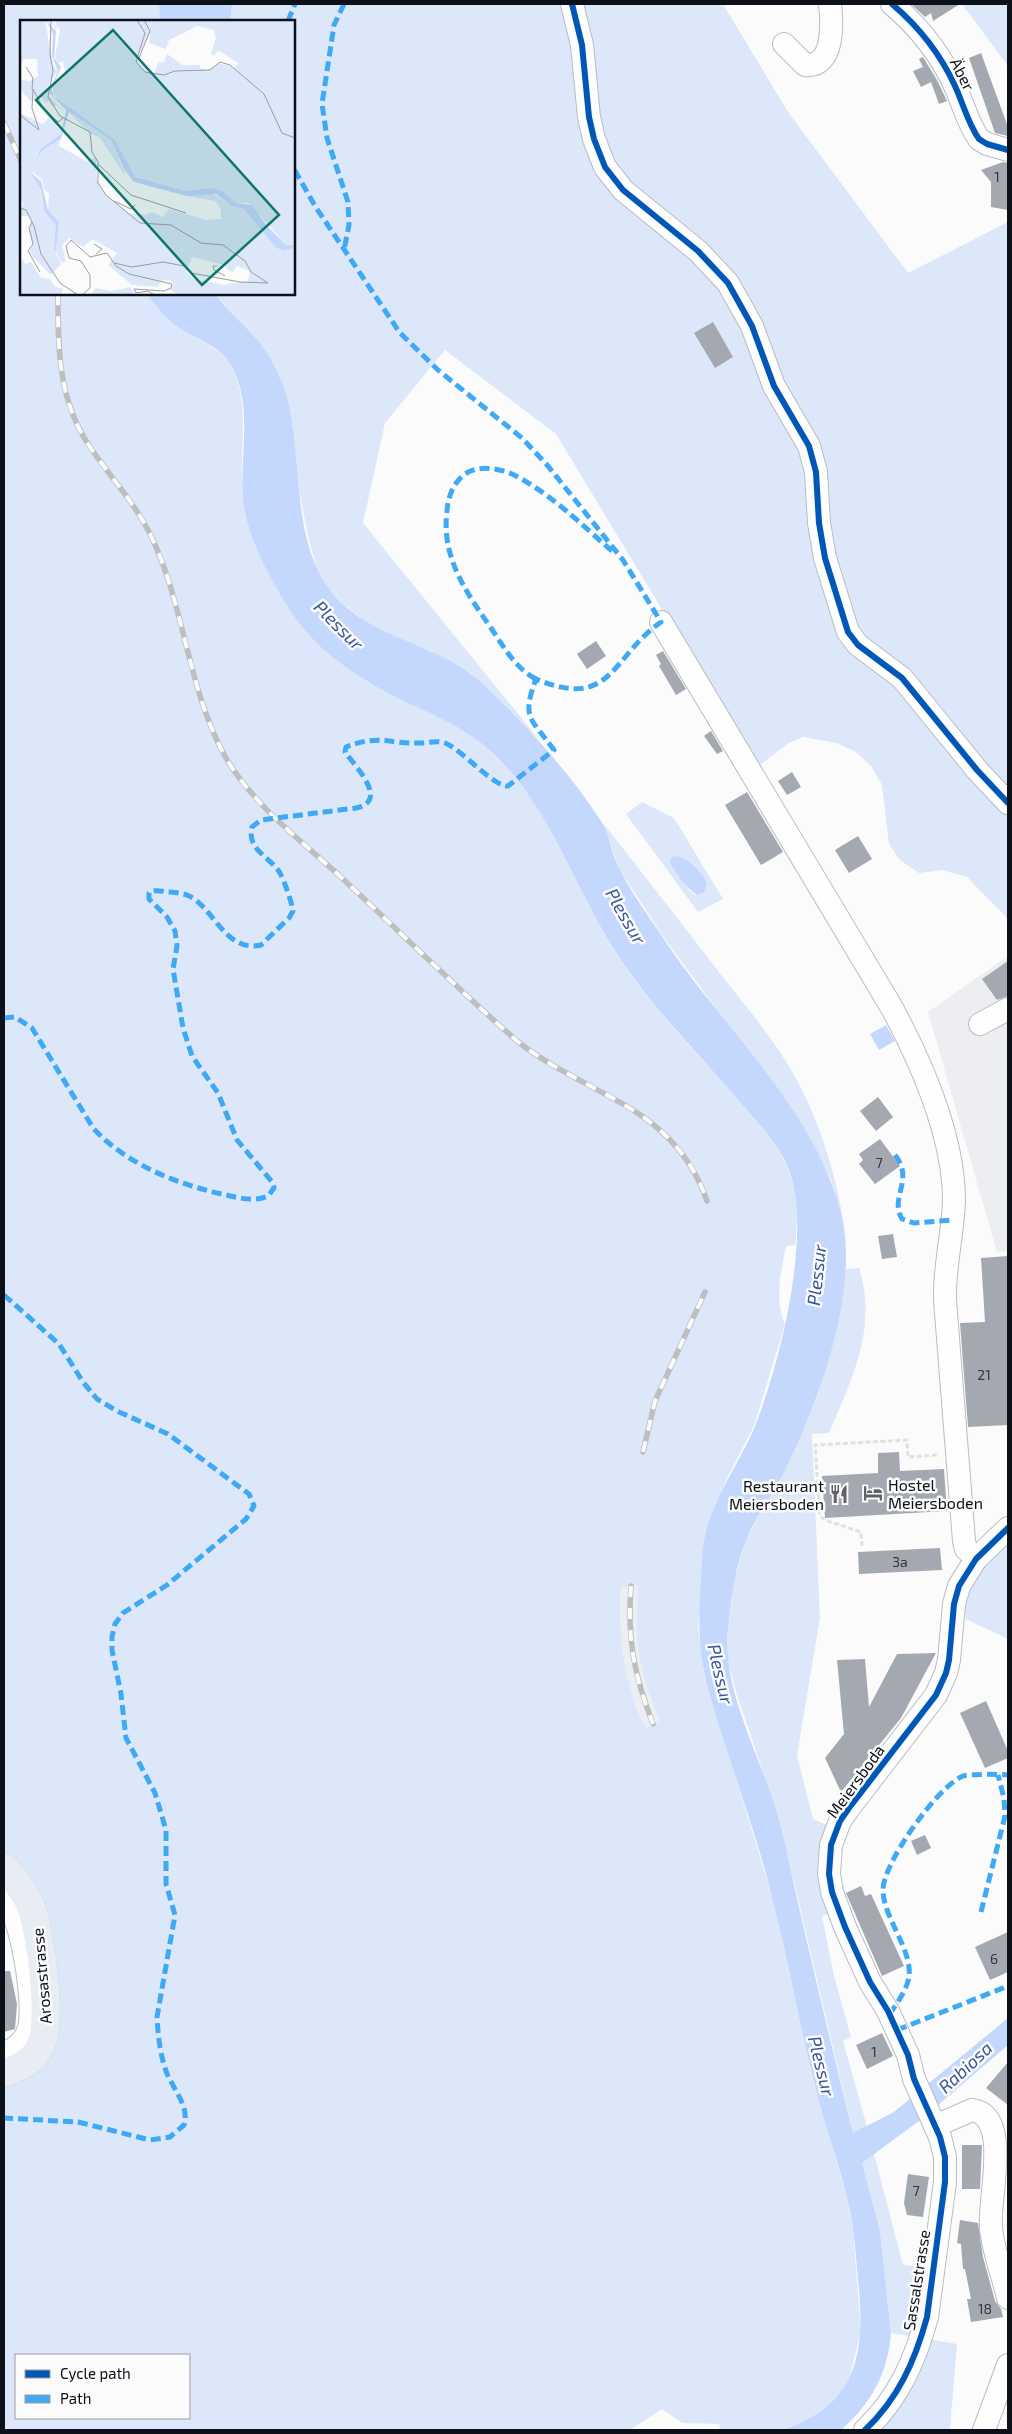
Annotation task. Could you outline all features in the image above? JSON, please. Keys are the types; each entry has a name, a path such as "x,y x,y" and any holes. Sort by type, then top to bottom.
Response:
{"main road":[{"name":"Arosastrasse","path":"4,1867 25,1894 34,1914 41,1956 47,2024 41,2046 33,2058 21,2066 4,2073"}],"street":[{"path":"572,4 582,45 589,117 596,146 604,167 622,190 703,256 728,282 752,326 774,386 809,446 816,472 819,523 825,558 848,632 858,645 902,678 972,764 1008,803"},
{"path":"784,44 802,63 810,65 816,62 830,42 830,4"},
{"name":"Äber","path":"892,4 916,25 930,43 952,79 979,139 987,144 1008,150"},
{"path":"661,622 892,1008 913,1049 926,1082 948,1153 953,1185 954,1201 945,1274 944,1300 964,1541 966,1549 976,1560"},
{"path":"980,1024 1008,1009"},
{"name":"Meiersboda","path":"934,2122 916,2082 905,2047 888,2011 870,1982 838,1910 830,1883 830,1854 836,1829 844,1814 922,1715 941,1684 949,1660 956,1595 963,1578 976,1560 1008,1528"},
{"path":"4,1896 20,1928 30,2015 25,2037 4,2054"},
{"path":"934,2122 972,2110 986,2115 994,2126 997,2137 997,2171 992,2204 991,2229 1008,2298"},
{"name":"Sassalstrasse","path":"865,2430 890,2401 908,2373 915,2357 926,2317 945,2174 943,2148 934,2122"},
{"path":"984,2430 1008,2365"}],"path":[{"path":"862,1546 861,1532 825,1520 819,1514 815,1445 907,1440 908,1457 958,1453"}],"shaded area":[{"path":"4,4 159,4 160,20 20,20 20,295 148,295 172,320 224,356 233,369 242,404 243,486 251,527 257,548 275,586 287,605 316,641 345,666 387,692 441,716 462,728 493,753 515,776 549,827 607,939 636,983 764,1129 781,1153 792,1182 797,1214 795,1245 786,1246 779,1295 785,1324 754,1426 728,1476 712,1513 698,1626 704,1673 774,1903 814,2085 848,2201 853,2232 861,2330 850,2376 842,2392 830,2406 801,2424 784,2430 721,2430 719,2424 682,2423 662,2409 630,2430 4,2430 4,2073 27,2063 4,1867","holes":["638,1586 637,1631 639,1659 648,1690 660,1720 646,1728 638,1711 627,1676 620,1624 621,1587"]},
{"path":"232,4 723,4 788,112 908,273 1008,222 1008,919 967,877 943,870 919,873 900,860 889,844 882,785 871,766 856,752 837,743 803,737 789,743 757,767 556,434 445,350 385,423 363,523 540,741 470,673 430,651 377,630 344,605 327,587 317,569 308,536 299,490 292,422 280,377 217,295 295,295 295,20 230,20"},
{"path":"962,4 1008,4 1008,66"},
{"path":"642,802 674,818 723,899 698,912 626,814","holes":["673,856 691,864 705,879 701,894 695,895 689,890 670,860"]},
{"path":"603,823 755,1018 787,1063 804,1094 823,1141 833,1174 844,1224 831,1179 800,1123 662,935 620,870"},
{"path":"1008,956 1008,1251 997,1252 928,1012"},
{"path":"859,1268 866,1311 860,1352 854,1373 829,1433 812,1434 820,1618 797,1755 813,1819 836,1829 838,1910 822,1916 834,1976 851,2037 843,2041 867,2127 853,2133 776,1810 736,1692 727,1657 734,1581 746,1540 791,1456 818,1394 839,1312 846,1269"},
{"path":"1008,1528 1008,1639 953,1613"},
{"path":"639,1586 637,1637 639,1656 645,1680 660,1720 645,1728 628,1683 620,1635 621,1587"},
{"path":"874,2154 903,2265 933,2268 922,2338 957,2344 950,2429 954,2430 865,2430 921,2338 891,2333 880,2231 862,2163"}],"water":[{"path":"159,4 232,4 230,20 160,20"},
{"path":"148,295 217,295 228,310 263,347 277,371 287,397 295,443 302,517 315,563 325,583 341,602 359,617 379,629 444,658 465,670 500,700 561,767 604,826 621,872 672,951 770,1077 793,1110 813,1144 830,1180 842,1217 846,1247 845,1280 832,1348 822,1382 797,1445 784,1472 752,1527 741,1556 733,1587 728,1630 731,1676 736,1699 781,1826 853,2133 894,2112 1008,2018 1008,2045 923,2118 862,2163 880,2231 891,2333 886,2361 876,2387 861,2410 841,2430 784,2430 807,2420 827,2407 843,2389 854,2366 859,2345 860,2323 855,2243 849,2206 815,2087 767,1878 705,1678 700,1636 699,1609 706,1532 715,1505 753,1431 783,1336 795,1261 797,1224 795,1192 787,1165 763,1129 662,1015 635,981 606,937 549,827 514,776 493,753 463,730 393,695 349,669 322,648 299,623 266,570 245,512 243,494 244,418 238,382 231,365 221,353 181,329 158,309"},
{"path":"673,856 683,858 697,869 707,883 704,892 698,895 686,885 671,864 670,860"},
{"path":"886,1025 895,1041 879,1050 870,1034"}],"building":[{"path":"911,4 960,4 933,21 931,13 925,17"},
{"path":"981,53 1008,127 1008,136 995,133 969,58"},
{"path":"923,57 947,101 939,104 931,82 921,87 913,71 923,67 919,59"},
{"path":"1003,162 1008,163 1008,210 991,207 991,182 981,170"},
{"path":"713,322 733,357 715,368 694,333"},
{"path":"596,641 606,656 587,669 577,654"},
{"path":"663,651 686,689 676,695 659,666 661,664 656,655"},
{"path":"711,731 723,751 717,754 704,736"},
{"path":"792,772 801,787 787,795 778,781"},
{"path":"747,792 783,852 761,865 725,805"},
{"path":"858,836 872,859 849,873 835,850"},
{"path":"1008,961 1008,996 997,1000 982,979"},
{"path":"878,1097 893,1117 876,1131 860,1111"},
{"path":"880,1139 900,1166 875,1184 859,1164 863,1160 859,1154"},
{"path":"893,1234 897,1257 882,1259 878,1236"},
{"path":"1008,1256 1008,1425 968,1427 960,1323 985,1322 981,1258"},
{"path":"899,1452 900,1471 944,1469 947,1511 825,1518 822,1476 878,1473 878,1453"},
{"path":"940,1548 942,1570 859,1574 858,1552"},
{"path":"936,1653 901,1718 841,1792 825,1758 844,1734 837,1660 865,1659 869,1707 897,1654"},
{"path":"986,1701 1008,1751 1008,1758 985,1768 960,1713"},
{"path":"925,1835 931,1848 917,1855 911,1841"},
{"path":"861,1886 865,1896 871,1894 904,1966 882,1976 846,1893"},
{"path":"1008,1932 1008,1972 990,1980 975,1947"},
{"path":"4,1971 10,1971 17,2004 15,2029 4,2032"},
{"path":"882,2033 893,2056 867,2069 856,2045"},
{"path":"1008,2062 1008,2105 986,2088"},
{"path":"962,2145 982,2145 980,2189 962,2189"},
{"path":"908,2174 929,2177 923,2217 907,2215 904,2203"},
{"path":"960,2220 978,2223 983,2257 995,2301 1001,2309 1003,2317 971,2322 967,2299 971,2299 965,2269 963,2269 961,2244 957,2243"}],"railway":[{"path":"4,123 20,159"},
{"path":"58,295 58,334 62,374 72,411 79,429 90,447 131,502 152,538 172,592 203,705 213,732 237,775 250,792 280,823 517,1041 544,1060 626,1106 651,1123 673,1143 692,1169 707,1201"},
{"path":"643,1452 655,1401 705,1292"},
{"path":"631,1586 630,1623 633,1657 646,1706 653,1724"}],"marked path":[{"path":"288,20 295,4"},
{"path":"344,4 334,25 322,104 327,138 348,202 349,225 344,250"},
{"path":"4,1018 15,1017 32,1028 93,1128 122,1153 155,1172 190,1186 242,1198 258,1199 268,1196 274,1188 273,1183 237,1140 218,1093 192,1056 183,1028 173,969 177,946 175,931 167,917 149,899 149,893 158,891 187,895 205,909 228,936 248,946 261,945 289,918 293,911 280,873 260,853 253,842 251,835 252,827 261,820 356,808 366,804 370,798 370,791 362,774 345,752 346,747 375,740 408,743 442,742 452,747 495,781 508,786 554,750 534,724 529,711 529,702 536,679 561,687 581,689 596,684 608,676 644,636 661,622 623,560 548,466 522,438 438,370 400,333 315,206 295,171"},
{"path":"536,679 522,669 510,656 473,601 457,573 448,544 446,528 447,511 454,486 465,474 476,469 494,469 512,474 552,499 612,551"},
{"path":"895,1155 901,1164 903,1172 898,1203 902,1219 914,1223 952,1220"},
{"path":"4,1295 59,1344 83,1382 97,1399 117,1411 168,1434 249,1494 254,1506 246,1519 167,1585 123,1613 115,1624 112,1637 112,1650 121,1694 126,1738 155,1793 166,1830 166,1884 175,1915 157,2017 162,2058 166,2071 183,2104 185,2111 184,2125 170,2137 150,2140 78,2122 4,2118"},
{"path":"890,2014 905,1990 909,1970 904,1948 884,1901 885,1878 892,1862 927,1809 952,1783 966,1775 1008,1775"},
{"path":"981,1912 1005,1816 1004,1798 998,1775"},
{"path":"897,2030 1008,1986"}],"cycle path":[{"path":"572,4 582,45 589,117 594,139 605,167 623,190 698,251 728,283 752,326 774,386 809,446 816,472 819,523 825,558 848,632 858,645 902,678 977,770 1008,803"},
{"path":"892,4 920,31 943,62 979,139 987,144 1008,150"},
{"path":"865,2430 887,2405 904,2378 917,2349 927,2317 945,2182 945,2157 940,2137 914,2079 908,2055 888,2011 870,1982 845,1927 832,1892 829,1874 831,1845 840,1821 849,1808 936,1695 946,1673 949,1660 954,1604 959,1586 976,1559 1008,1528"}],"place":[{"name":"Hostel Meiersboden","path":"873,1493"},
{"name":"Restaurant Meiersboden","path":"839,1494"}],"water label":[{"name":"Plessur","path":"339,625"},
{"name":"Plessur","path":"626,916"},
{"name":"Plessur","path":"816,1275"},
{"name":"Plessur","path":"721,1674"},
{"name":"Plessur","path":"822,2066"},
{"name":"Rabiosa","path":"965,2067"}]}
